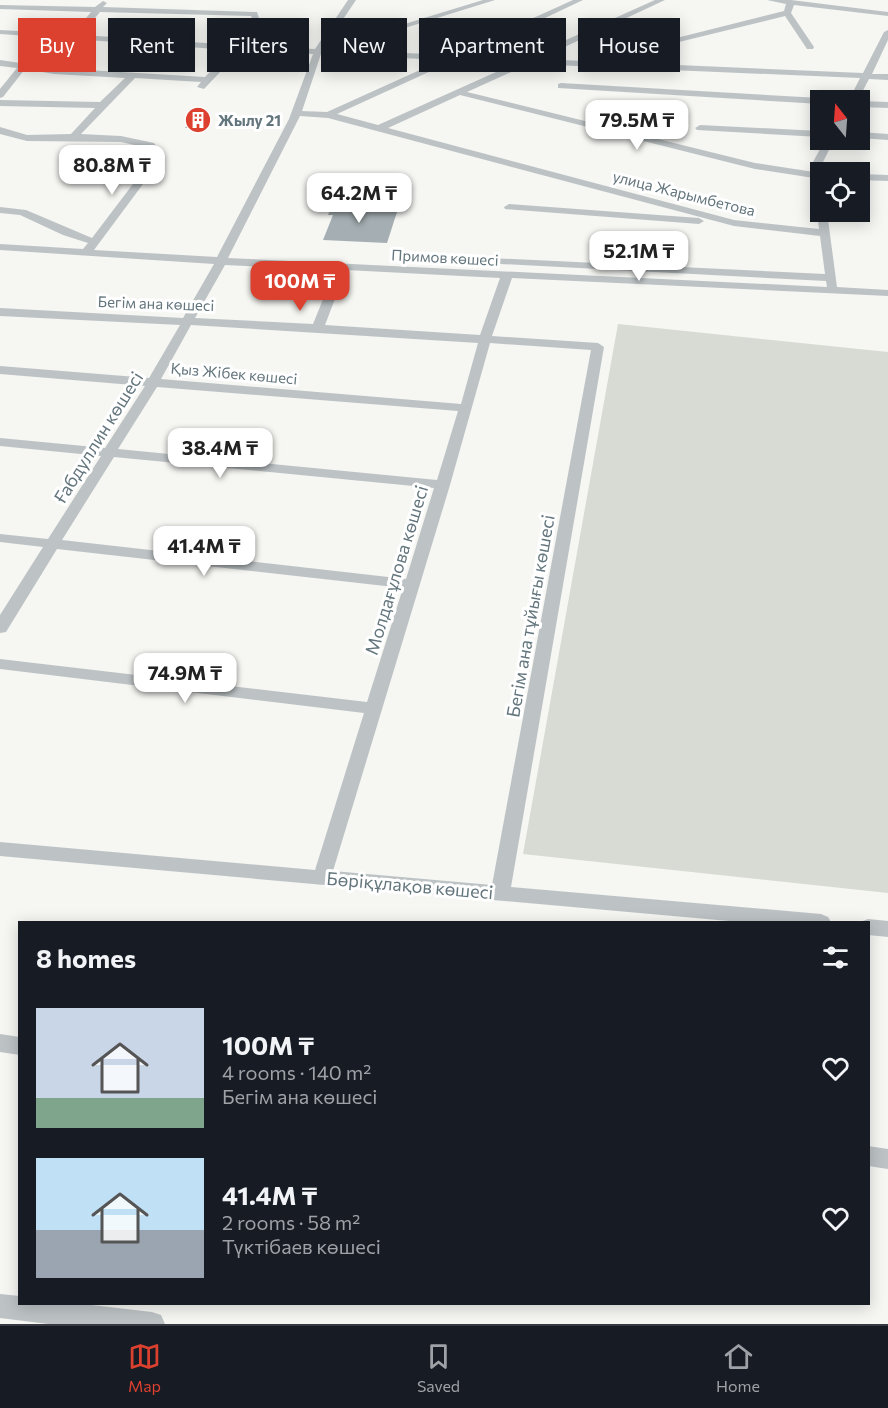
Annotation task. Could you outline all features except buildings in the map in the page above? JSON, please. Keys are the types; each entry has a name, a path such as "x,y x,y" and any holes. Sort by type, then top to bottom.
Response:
{"street":[{"path":"91,18 105,0"},
{"name":"Ғабдуллин көшесі","path":"0,628 153,383 188,321 296,113 318,51 352,0"},
{"path":"318,51 491,0"},
{"path":"540,18 579,0"},
{"path":"566,43 661,0"},
{"path":"771,0 888,15"},
{"path":"790,2 787,13 810,47"},
{"path":"0,7 254,14 256,18"},
{"path":"680,40 787,13"},
{"path":"0,32 18,33"},
{"path":"859,90 888,32"},
{"path":"96,38 207,46"},
{"path":"309,51 419,56"},
{"path":"0,63 18,65"},
{"path":"680,67 888,77"},
{"path":"0,95 18,72"},
{"path":"91,72 204,83 215,72"},
{"path":"328,115 422,72"},
{"path":"378,129 503,72"},
{"path":"74,137 133,75"},
{"path":"561,86 810,100"},
{"path":"458,92 755,166 810,175"},
{"path":"0,103 102,105"},
{"path":"870,104 888,105"},
{"name":"улица Жарымбетова","path":"296,113 328,115 734,223 825,233"},
{"path":"700,128 810,134"},
{"path":"0,130 10,135 31,138 121,139 151,145 153,148 140,163 141,180 86,253"},
{"path":"870,136 888,137"},
{"path":"870,177 888,178"},
{"path":"509,207 734,223"},
{"path":"0,210 22,212 67,234 94,242"},
{"path":"449,259 832,284 823,222"},
{"name":"Примов көшесі","path":"0,248 507,275 832,284 888,293"},
{"path":"318,328 342,267"},
{"name":"Молдағұлова көшесі","path":"322,877 443,485 485,338 507,275"},
{"name":"Бегім ана көшесі","path":"0,312 318,328 598,347"},
{"name":"Бегім ана тұйығы көшесі","path":"500,892 598,347"},
{"name":"Қыз Жібек көшесі","path":"0,370 466,408"},
{"path":"0,442 443,485"},
{"path":"0,538 412,584"},
{"path":"0,664 374,709"},
{"name":"Бөріқұлақов көшесі","path":"0,849 500,892 672,916 796,921"},
{"path":"870,927 888,929"},
{"path":"0,1043 18,1047"},
{"path":"870,1156 888,1158"},
{"path":"0,1306 152,1324"}],"shaded area":[{"path":"618,324 888,352 888,893 523,854"}],"place":[{"name":"Жылу 21","path":"198,120"}]}
